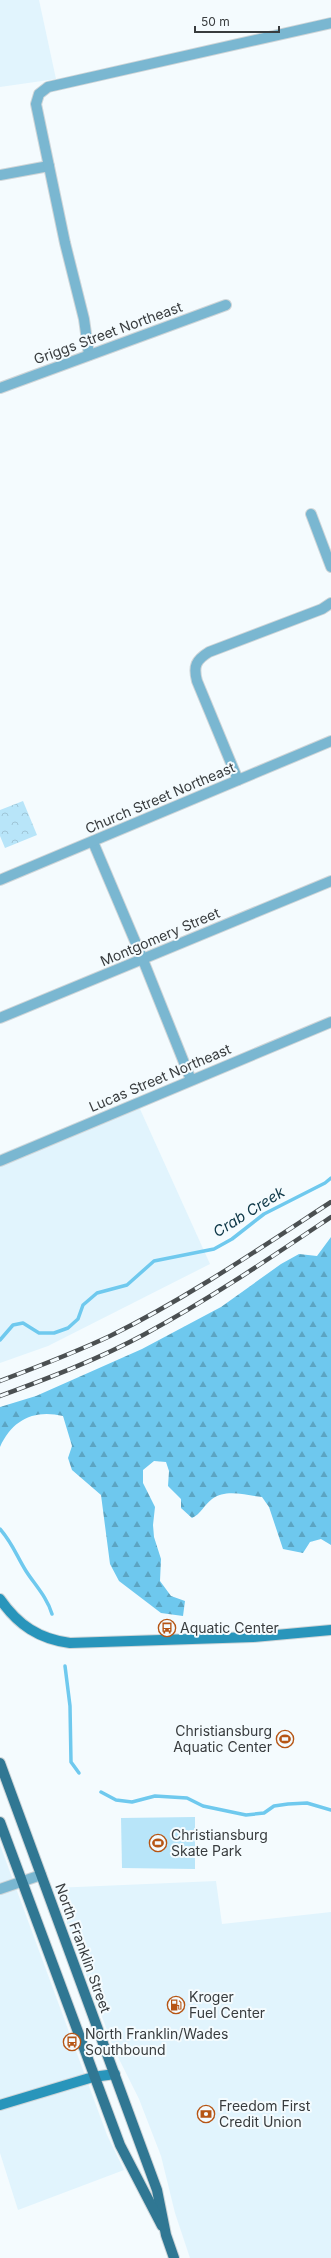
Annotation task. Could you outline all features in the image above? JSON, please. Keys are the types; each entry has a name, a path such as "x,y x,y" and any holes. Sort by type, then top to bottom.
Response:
{"main road":[{"name":"North Franklin Street","path":"0,1763 157,2190 166,2234 174,2258"},
{"name":"North Franklin Street","path":"0,1822 93,2077 128,2163 166,2234"}],"street":[{"path":"89,356 84,319 64,243 36,104 39,94 48,87 331,23"},
{"path":"0,175 49,166"},
{"name":"Griggs Street Northeast","path":"0,388 226,305"},
{"path":"310,514 331,567"},
{"path":"238,780 196,681 194,671 196,663 201,657 209,652 322,609 331,603"},
{"name":"Church Street Northeast","path":"0,880 331,741"},
{"path":"93,842 144,960 191,1080"},
{"name":"Montgomery Street","path":"0,1018 144,960 331,880"},
{"name":"Lucas Street Northeast","path":"0,1161 331,1022"},
{"path":"0,1599 17,1621 29,1630 44,1638 70,1643 254,1637 331,1630"},
{"path":"0,1889 41,1875"},
{"path":"0,2105 93,2077 115,2074"}],"shaded area":[{"path":"0,0 39,0 56,79 0,87"},
{"path":"135,1098 210,1264 48,1346 0,1363 0,1154"},
{"path":"0,1845 107,2135 124,2170 18,2210 0,2153"},
{"path":"216,1881 222,1924 331,1912 331,2258 190,2258 175,2213 161,2156 139,2099 114,2049 54,1888"}],"green space":[{"path":"23,801 37,835 5,848 0,836 0,810"},
{"path":"331,1237 331,1545 321,1539 310,1542 303,1553 283,1549 269,1507 262,1497 230,1493 224,1494 209,1501 198,1514 192,1518 181,1508 181,1499 168,1486 169,1471 166,1462 154,1461 143,1470 143,1483 155,1507 153,1525 154,1537 161,1559 160,1581 171,1596 185,1601 183,1616 161,1613 119,1581 110,1564 101,1495 72,1470 68,1458 72,1446 63,1416 43,1414 25,1419 11,1430 0,1447 0,1407 36,1396 142,1349 221,1307 281,1264 299,1254 317,1256"},
{"name":"Christiansburg Skate Park","path":"195,1817 195,1869 122,1868 121,1818"}],"waterway":[{"name":"Crab Creek","path":"0,1340 13,1325 23,1323 39,1333 54,1333 68,1328 78,1319 83,1305 97,1293 127,1285 154,1261 214,1249 232,1239 264,1214 325,1183 331,1178"},
{"path":"0,1529 44,1597 52,1614"},
{"path":"65,1666 70,1706 71,1762 79,1773"},
{"path":"101,1792 116,1800 132,1802 155,1796 187,1798 203,1806 246,1815 264,1813 274,1806 288,1804 307,1803 331,1810"}],"railway":[{"path":"0,1381 110,1336 167,1306 331,1202"},
{"path":"0,1396 92,1360 145,1334 216,1292 331,1217"}],"place":[{"name":"Aquatic Center","path":"167,1628"},
{"name":"Christiansburg Aquatic Center","path":"285,1739"},
{"name":"Christiansburg Skate Park","path":"158,1843"},
{"name":"Kroger Fuel Center","path":"176,2005"},
{"name":"North Franklin/Wades Southbound","path":"72,2042"},
{"name":"Freedom First Credit Union","path":"206,2114"}]}
